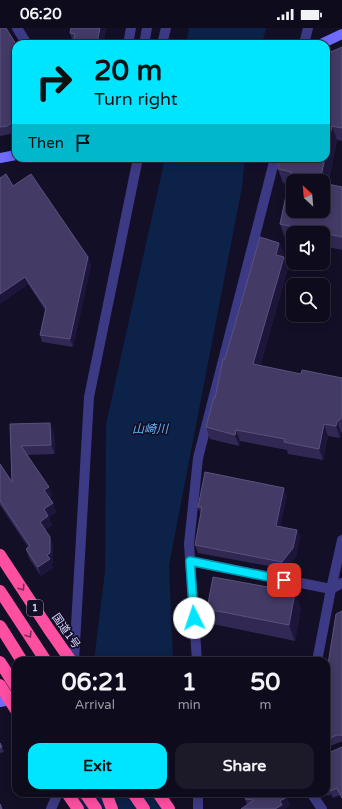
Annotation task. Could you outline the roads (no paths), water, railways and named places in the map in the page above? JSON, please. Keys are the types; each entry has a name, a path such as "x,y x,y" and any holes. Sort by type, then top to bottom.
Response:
{"highway":[{"name":"国道1号","path":"0,555 48,628 70,657"},
{"path":"0,591 43,657"},
{"path":"0,626 19,657"},
{"path":"0,662 12,681"},
{"path":"0,684 9,704"},
{"path":"88,797 96,809"},
{"path":"108,797 112,809"},
{"path":"136,797 144,809"},
{"path":"161,797 169,809"}],"street":[{"path":"17,28 24,40"},
{"path":"129,40 131,28"},
{"path":"145,40 147,28"},
{"path":"163,40 166,28"},
{"path":"305,40 308,28"},
{"path":"329,40 342,34"},
{"path":"0,158 12,156"},
{"path":"73,657 89,397 137,162"},
{"path":"197,657 189,544 198,458 274,162"},
{"path":"318,657 342,540"},
{"path":"190,561 331,589 342,583"},
{"path":"51,809 56,797"},
{"path":"198,797 198,809"},
{"path":"314,797 322,809"}],"water":[{"path":"189,28 266,28 263,40 187,40"},
{"name":"山崎川","path":"164,162 245,162 242,187 169,565 173,657 94,657 105,571 106,424"},
{"path":"78,797 171,797 170,809 76,809"}]}
